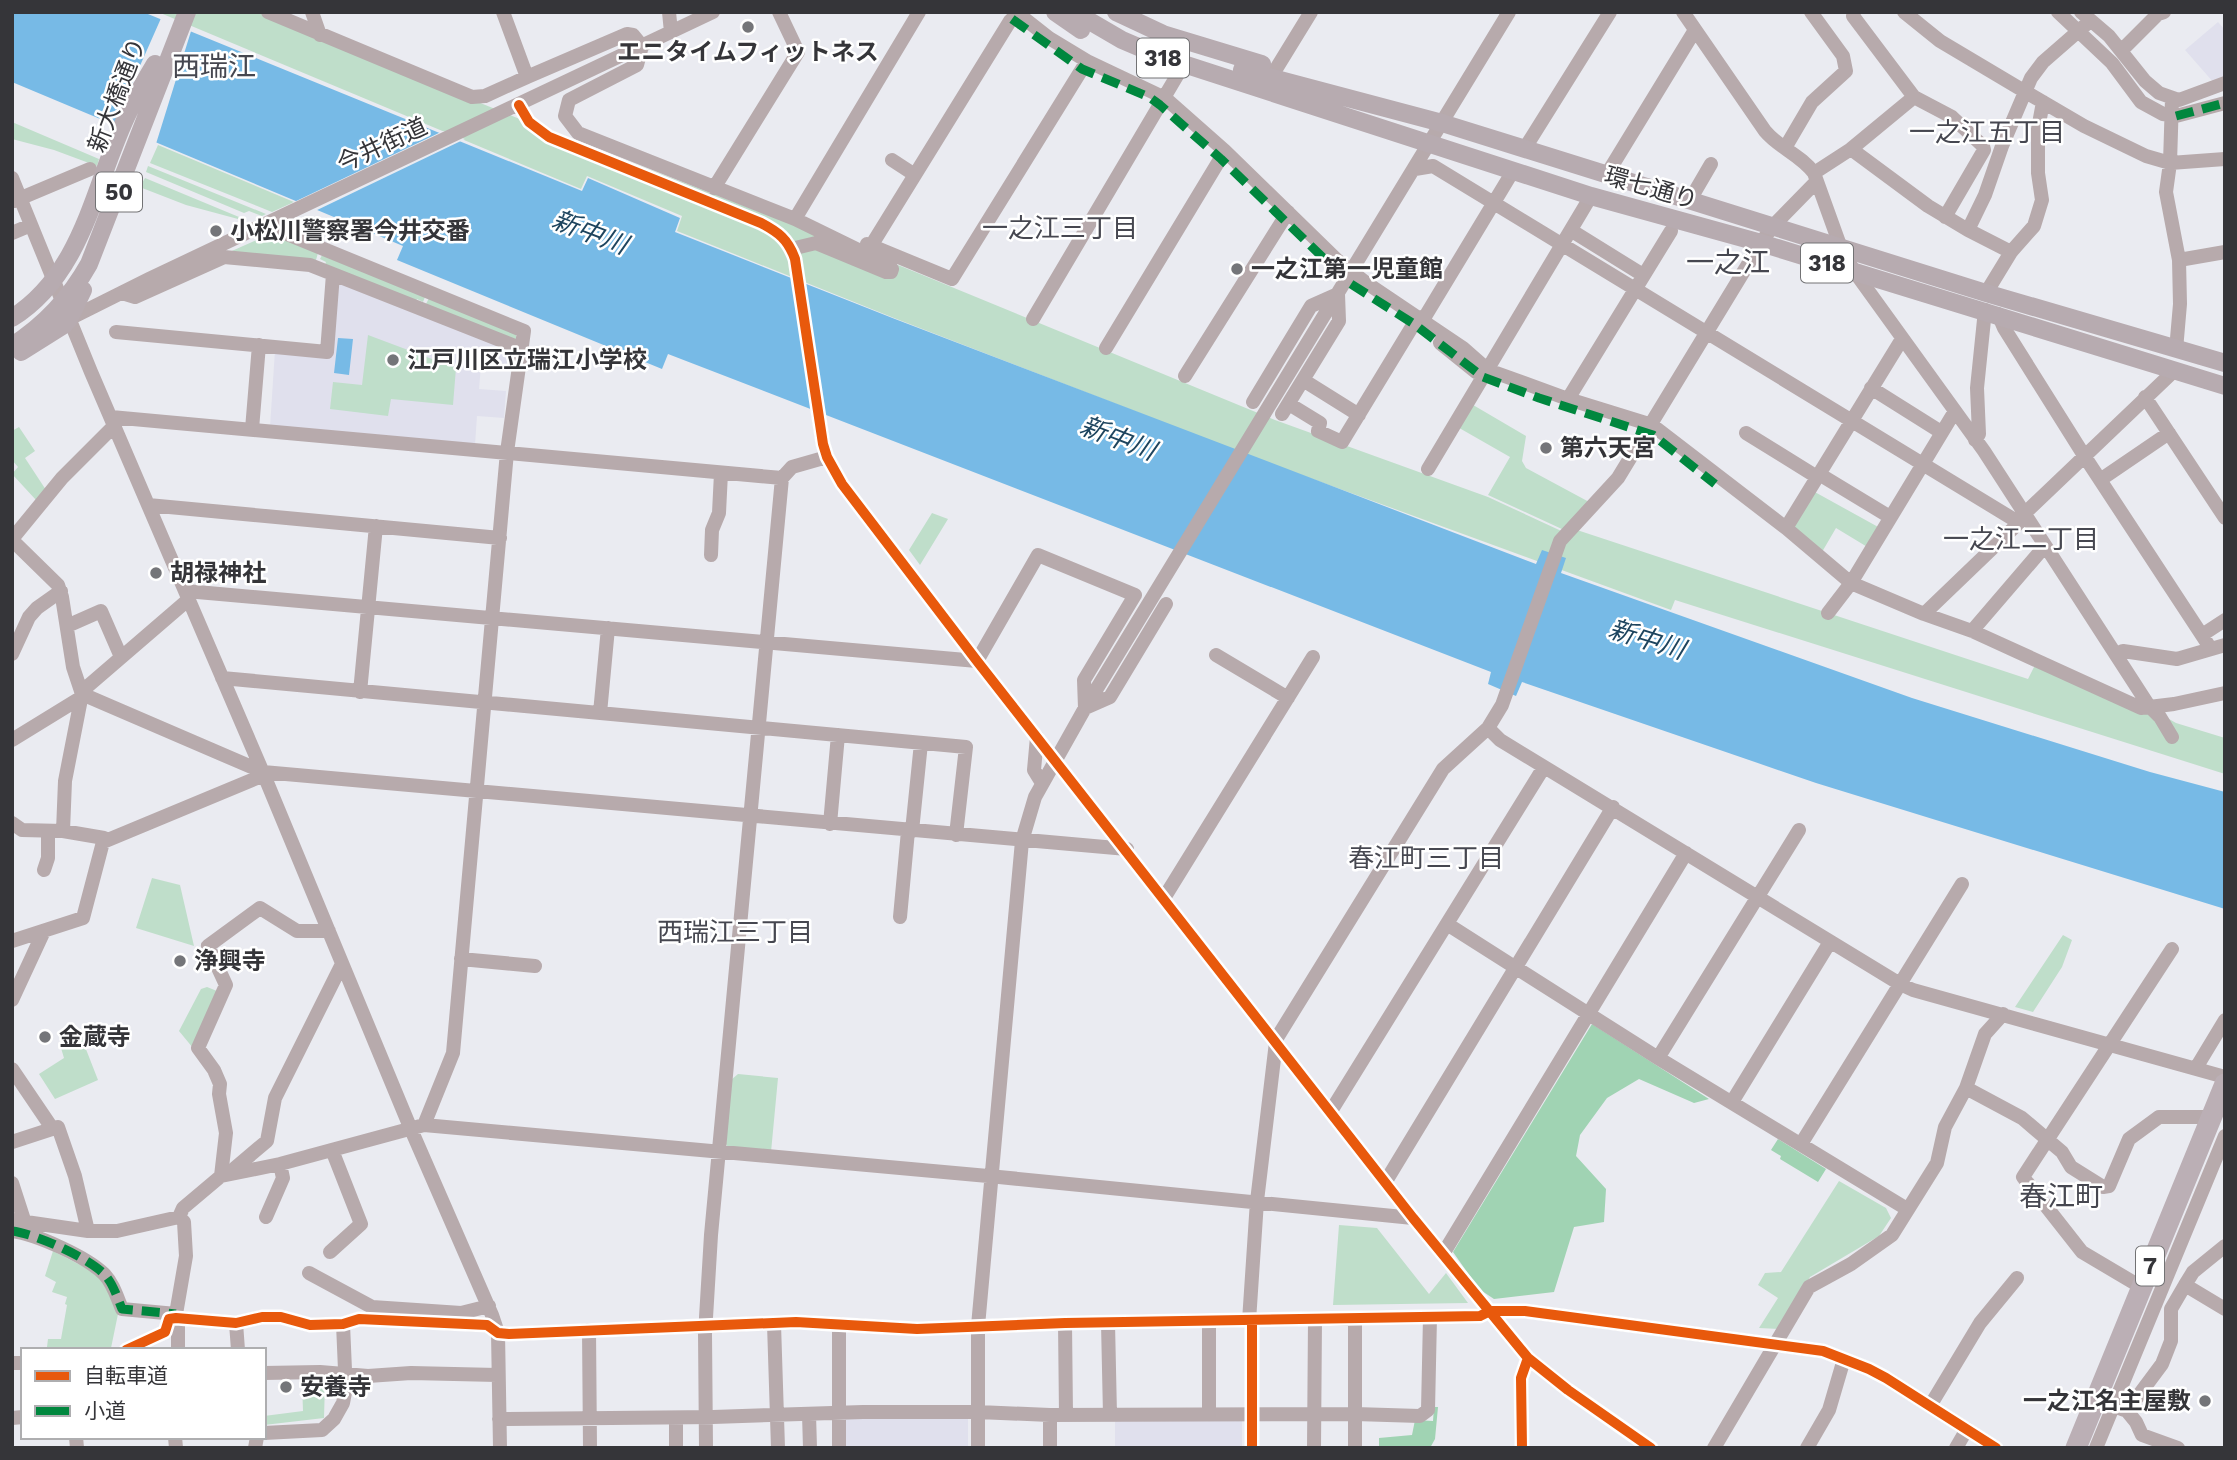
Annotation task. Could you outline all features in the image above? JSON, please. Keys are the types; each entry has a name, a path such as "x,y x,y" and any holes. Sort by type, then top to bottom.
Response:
{"highway":[{"name":"7","path":"2076,1448 2224,1075"},
{"name":"7","path":"2089,1448 2214,1117"}],"main road":[{"name":"新大橋通り","path":"12,346 52,314 89,264 160,66 175,12"},
{"name":"新大橋通り","path":"12,332 51,298 79,259 160,66 187,12"},
{"path":"1055,12 1111,47 1178,74 1342,123 1429,145"},
{"name":"環七通り","path":"1074,12 1104,31 1142,49 1442,123 1525,148 1841,248 1990,306 2225,386"},
{"name":"環七通り","path":"1095,12 1156,43 1266,78 1429,145 1591,196 1854,271 2225,363"},
{"path":"1116,12 1266,78"},
{"name":"50","path":"12,318 38,299 54,281 79,239 128,111 160,66"},
{"name":"50","path":"12,357 58,331 69,319 79,296 96,271 155,122 160,66"},
{"path":"12,332 69,319"}],"street":[{"path":"268,12 472,97 485,96 627,34 636,38 642,46 637,65 569,100 565,116 578,133 794,219 885,263 892,269 891,272 886,272 816,243 793,254"},
{"path":"503,12 527,77"},
{"path":"669,12 671,32"},
{"name":"今井街道","path":"69,319 713,12"},
{"path":"714,188 797,52 779,12"},
{"path":"794,219 919,12"},
{"path":"1266,78 1311,12"},
{"path":"978,1448 978,1326 991,1176 1022,841 1035,797 1084,708 1509,12"},
{"path":"1525,148 1610,12"},
{"path":"1683,12 1765,131 1809,165 1841,248 1854,271 1975,440 2023,517 2172,737"},
{"path":"1786,148 1812,102 1846,71 1843,56 1811,12"},
{"path":"1854,12 1853,16 1914,97 1952,117 1983,146 1984,150 1973,173 1945,218"},
{"path":"1904,12 1940,41 2024,91 2146,156 2170,163 2225,159"},
{"path":"2058,12 2112,63 2141,102 2163,114 2173,110 2225,103"},
{"path":"2122,50 2158,14 2164,12"},
{"path":"315,13 320,35"},
{"path":"871,246 1016,14 1084,65 1155,91 1348,277 1463,348 1485,373 1551,402 1649,429 1715,484"},
{"path":"1968,230 1985,195 2024,91 2043,62 2077,31 2085,17 2109,36 2145,81 2173,110"},
{"path":"1607,174 1695,30"},
{"path":"794,219 805,218 952,279 1084,65"},
{"path":"1033,319 1178,74"},
{"path":"2176,350 2180,304 2179,260 2166,192 2173,110 2179,100 2225,83"},
{"path":"1252,1448 1251,1321 1257,1201 1275,1042 1443,769 1489,728 1503,705 1560,541 1618,478 1761,243 1815,177 1914,97"},
{"path":"1975,440 1979,434 1977,387 1990,306 2011,252 2034,226 2042,200 2038,173 2038,129 2043,102"},
{"path":"519,105 529,122 550,137 779,232 793,254 825,450 842,484 977,661 1127,849 1413,1218 1528,1358 1568,1390 1651,1448"},
{"path":"1851,149 1945,218 2011,252"},
{"path":"1106,348 1223,155"},
{"path":"892,160 915,175"},
{"path":"1690,200 1711,164"},
{"path":"1415,169 1433,166 1922,463 2023,517"},
{"path":"17,200 90,169"},
{"path":"1338,294 1339,321 1286,409 1320,424 1318,431 1342,442 1513,171"},
{"path":"12,178 17,200 32,225 69,319 342,964 417,1126 489,1306 498,1333 500,1448"},
{"path":"1428,469 1591,196"},
{"path":"1185,376 1286,216"},
{"path":"272,222 524,331 507,452 453,1053 417,1126"},
{"path":"12,233 32,225"},
{"path":"1568,398 1671,230"},
{"path":"1572,231 1643,275"},
{"path":"2179,260 2225,252"},
{"path":"122,293 135,298 224,257 310,265 520,348"},
{"path":"116,332 327,352 333,274"},
{"path":"1253,402 1311,306 1338,294"},
{"path":"1990,306 2202,635 2218,647"},
{"path":"1786,528 1902,339"},
{"path":"252,429 259,345"},
{"path":"1924,614 2175,370"},
{"path":"1485,373 1568,398 1649,429 1786,528 1850,583 1972,631 2141,708 2225,693"},
{"path":"1303,380 1359,415"},
{"path":"1871,388 1941,432"},
{"path":"2145,397 2225,518"},
{"path":"1828,613 1850,583 1955,411"},
{"path":"113,422 252,429 782,478"},
{"path":"44,870 55,831 82,695 73,667 58,585 12,540 113,422"},
{"path":"1746,433 1890,517"},
{"path":"2101,480 2169,433"},
{"path":"706,1448 706,1327 710,1235 782,478 792,467 825,450"},
{"path":"711,555 712,530 719,513 721,473"},
{"path":"148,505 500,538"},
{"path":"360,692 376,526"},
{"path":"1972,631 2045,546"},
{"path":"977,661 1038,555 1135,595 1084,680 1084,708"},
{"path":"12,653 29,617 37,608 61,592"},
{"path":"12,740 82,695 187,595 368,607 977,661"},
{"path":"1084,708 1110,697 1166,604"},
{"path":"67,626 108,608 121,657"},
{"path":"2202,635 2225,620"},
{"path":"600,713 608,628"},
{"path":"2116,654 2123,651 2177,659 2218,647"},
{"path":"1216,655 1288,698"},
{"path":"1164,898 1313,657"},
{"path":"222,678 966,747 956,835"},
{"path":"82,695 263,773 1127,849"},
{"path":"1489,728 1500,740 1614,807 1900,984 1913,990 2224,1075 2214,1117 2136,1284 2068,1448"},
{"path":"830,824 838,735"},
{"path":"1037,737 1034,769 1042,783"},
{"path":"900,917 921,743"},
{"path":"1331,1111 1544,767"},
{"path":"103,842 263,773"},
{"path":"1386,1181 1614,807"},
{"path":"12,823 22,830 55,831 104,838 83,918 12,941"},
{"path":"1658,1058 1799,830"},
{"path":"1443,1254 1686,853"},
{"path":"1801,1144 1962,884"},
{"path":"224,1175 226,1133 219,1094 220,1084 214,1070 198,1048 226,985 208,946 260,908 297,931 329,931"},
{"path":"1447,924 1658,1058 1907,1209"},
{"path":"12,1000 44,931"},
{"path":"1732,1102 1830,942"},
{"path":"2136,1284 2082,1252 2023,1177 2172,949"},
{"path":"461,960 535,966"},
{"path":"179,1217 183,1208 267,1141 275,1098 342,964"},
{"path":"1714,1448 1809,1287 1851,1264 1892,1234 1937,1163 1945,1127 1966,1088 1987,1030 2003,1014"},
{"path":"2196,1068 2225,1020"},
{"path":"12,1069 52,1128"},
{"path":"1966,1088 2022,1118 2062,1152 2071,1167 2103,1187 2109,1186 2129,1139 2159,1117 2214,1117"},
{"path":"224,1175 281,1164 417,1126 991,1176 1413,1218"},
{"path":"12,1142 58,1127 75,1176 88,1231"},
{"path":"2096,1448 2120,1408 2221,1158 2225,1136"},
{"path":"330,1252 361,1224 332,1150"},
{"path":"266,1217 283,1178 281,1164"},
{"path":"12,1183 18,1220 88,1231 117,1230 179,1217"},
{"path":"178,1348 176,1316 186,1256 184,1222 179,1217"},
{"path":"12,1231 50,1242 95,1267 110,1282 122,1308 236,1323 262,1317 281,1317 310,1325 343,1324 359,1318 487,1325 498,1333 774,1324 839,1324 917,1329 1065,1323 1480,1316 1490,1311 1525,1311 1824,1351 1869,1369 1996,1448"},
{"path":"2120,1408 2162,1364 2171,1341 2171,1309 2193,1272 2225,1246"},
{"path":"309,1273 372,1307 461,1313 489,1306"},
{"path":"1930,1406 1980,1323 2017,1278"},
{"path":"2185,1285 2225,1309"},
{"path":"1511,1337 1513,1327 1525,1311"},
{"path":"131,1348 165,1332 169,1319 176,1316"},
{"path":"499,1419 978,1412 1050,1415 1425,1415 1428,1410 1430,1317"},
{"path":"1354,1448 1355,1318"},
{"path":"1314,1448 1315,1319"},
{"path":"1209,1321 1209,1414"},
{"path":"236,1323 238,1348"},
{"path":"1065,1323 1066,1415"},
{"path":"1108,1323 1110,1415"},
{"path":"266,1433 322,1430 334,1419 343,1403 348,1377 343,1324"},
{"path":"774,1324 778,1448"},
{"path":"839,1324 839,1448"},
{"path":"589,1330 590,1448"},
{"path":"1522,1448 1521,1378 1528,1358"},
{"path":"1807,1448 1829,1410 1844,1359"},
{"path":"266,1373 497,1376"},
{"path":"2120,1408 2136,1422 2142,1435 2158,1446 2178,1448"},
{"path":"810,1414 810,1448"},
{"path":"1050,1415 1050,1448"},
{"path":"676,1418 676,1448"},
{"path":"1956,1448 1967,1429"}],"shaded area":[{"path":"2218,22 2225,30 2225,75 2214,83 2185,50"},
{"name":"江戸川区立瑞江小学校","path":"335,280 514,348 511,366 481,365 479,389 506,391 504,418 477,416 475,445 270,427 275,350 329,355"},
{"path":"845,1418 968,1419 968,1448 845,1448"},
{"path":"1115,1421 1242,1421 1242,1448 1115,1448"}],"green space":[{"path":"158,12 256,12 542,128 903,267 1275,420 1488,497 1570,535 1577,530 2028,679 2035,665 2155,711 2176,723 2225,738 2225,774 1675,600 1671,610 1258,459 677,231 682,216 587,176 581,189"},
{"path":"12,122 99,159 97,166 54,150 12,139"},
{"path":"158,145 294,202 272,212 150,163"},
{"path":"148,166 266,214 262,216 249,211 244,213 146,172"},
{"path":"145,178 239,217 238,219 186,205 137,186"},
{"path":"259,239 288,241 318,253 316,260 225,254"},
{"path":"322,255 425,297 423,302 417,299 415,302 325,265 326,262 320,259"},
{"path":"429,298 516,334 516,340 425,306"},
{"path":"368,335 456,368 453,405 391,399 388,416 330,409 333,382 362,385"},
{"path":"1468,402 1526,436 1522,461 1526,468 1591,503 1564,530 1488,495 1510,457 1454,425"},
{"path":"19,427 35,451 25,458 46,490 36,500 12,474 18,467 12,460 12,431"},
{"path":"1813,491 1880,528 1869,548 1836,528 1822,552 1790,527"},
{"path":"932,513 948,519 920,565 909,550"},
{"path":"152,878 180,885 194,946 136,928"},
{"path":"2063,935 2072,940 2062,967 2033,1012 2015,1007"},
{"path":"207,987 217,991 193,1048 179,1031 201,989"},
{"path":"1592,1024 1709,1099 1694,1103 1639,1079 1607,1098 1580,1135 1576,1156 1606,1189 1604,1222 1574,1227 1554,1292 1494,1299 1479,1289 1453,1252"},
{"path":"82,1039 98,1080 55,1099 39,1074 64,1058 61,1048"},
{"path":"738,1074 778,1078 771,1152 728,1147 726,1144 731,1080"},
{"path":"1778,1139 1826,1169 1818,1182 1780,1159 1781,1156 1771,1150"},
{"path":"1839,1181 1886,1208 1891,1218 1879,1236 1810,1277 1779,1329 1759,1328 1778,1298 1758,1285 1765,1273 1781,1272"},
{"path":"1339,1225 1377,1228 1429,1294 1446,1273 1468,1303 1333,1305"},
{"path":"53,1251 88,1269 108,1285 118,1314 111,1348 40,1348 47,1347 48,1339 61,1339 67,1305 67,1297 52,1292 56,1282 45,1276"},
{"path":"302,1383 325,1383 324,1418 266,1425 266,1416 303,1411"},
{"path":"1434,1407 1438,1407 1435,1439 1430,1448 1379,1448 1379,1438 1412,1435 1415,1420 1433,1421"}],"water":[{"name":"新中川","path":"12,12 143,12 582,191 588,178 680,218 675,232 1536,564 1542,550 1566,558 1561,573 1912,698 2150,772 2225,792 2225,909 1816,783 1522,682 1516,696 1488,684 1491,672 668,354 662,369 397,260 403,246 12,82"},
{"path":"338,338 353,339 349,375 334,373"}],"pier":[{"path":"162,16 192,28 155,147 112,129"},
{"path":"443,131 465,139 313,212 292,203"}],"marked path":[{"path":"1012,19 1082,69 1149,97 1160,105 1221,159 1341,275"},
{"path":"2176,116 2225,103"},
{"path":"1351,284 1414,324 1483,377 1653,435 1715,484"},
{"path":"12,1231 61,1247 96,1267 110,1282 122,1309 176,1314"}],"cycle path":[{"path":"519,105 529,122 549,137 761,223 786,241 795,259 823,444 842,484 977,661 1413,1218 1528,1358 1568,1390 1651,1448"},
{"path":"130,1348 165,1332 169,1319 176,1318 236,1323 262,1317 281,1317 310,1325 343,1324 359,1319 487,1325 498,1333 509,1334 796,1322 917,1329 1065,1323 1480,1316 1490,1311 1525,1311 1823,1351 1886,1378 1996,1448"},
{"path":"1252,1321 1252,1448"},
{"path":"1522,1448 1521,1378 1528,1358"}],"place":[{"name":"エニタイムフィットネス","path":"748,27"},
{"name":"小松川警察署今井交番","path":"216,231"},
{"name":"一之江第一児童館","path":"1237,269"},
{"name":"江戸川区立瑞江小学校","path":"393,360"},
{"name":"第六天宮","path":"1546,448"},
{"name":"胡禄神社","path":"156,573"},
{"name":"浄興寺","path":"180,961"},
{"name":"金蔵寺","path":"45,1037"},
{"name":"安養寺","path":"286,1387"},
{"name":"一之江名主屋敷","path":"2205,1401"}],"district":[{"name":"西瑞江","path":"214,66"},
{"name":"一之江五丁目","path":"1987,132"},
{"name":"一之江三丁目","path":"1060,228"},
{"name":"一之江","path":"1728,262"},
{"name":"一之江二丁目","path":"2021,539"},
{"name":"春江町三丁目","path":"1426,858"},
{"name":"西瑞江三丁目","path":"735,932"},
{"name":"春江町","path":"2061,1196"}]}
